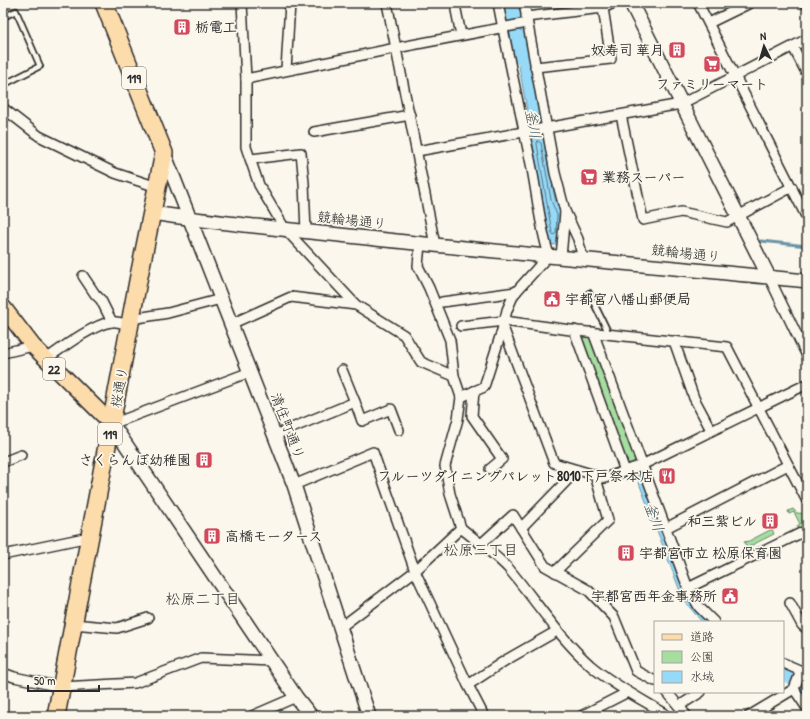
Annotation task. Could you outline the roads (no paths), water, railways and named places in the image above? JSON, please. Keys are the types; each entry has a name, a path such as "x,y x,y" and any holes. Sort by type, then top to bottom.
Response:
{"highway":[{"name":"119","path":"104,3 164,153"},
{"name":"桜通り","path":"56,716 89,537 164,153"}],"main road":[{"name":"22","path":"3,307 45,360 112,424"}],"street":[{"path":"242,3 246,78 246,147 259,185 284,229 356,305 404,335 422,362 454,376"},
{"path":"286,70 290,3"},
{"path":"387,3 435,245"},
{"path":"498,3 526,132 540,216 555,256"},
{"path":"524,3 545,129 555,173 565,211 578,239 583,259"},
{"path":"246,78 503,27 527,20 603,8 614,3"},
{"path":"630,3 807,355"},
{"path":"698,3 807,218"},
{"path":"709,23 750,3"},
{"path":"535,67 611,59 603,8"},
{"path":"456,10 461,35"},
{"path":"417,151 681,104 807,39"},
{"path":"793,47 807,74"},
{"path":"3,108 39,136 115,174 157,188"},
{"path":"314,132 410,115"},
{"path":"621,115 643,220 681,212 727,222 737,215 792,187"},
{"path":"250,159 301,152 306,232"},
{"name":"清住町通り","path":"164,153 294,485 369,716"},
{"path":"461,397 484,387 507,310 516,292 555,256 565,211"},
{"name":"競輪場通り","path":"152,213 190,219 420,244 807,281"},
{"path":"420,244 418,266 429,288 450,340 454,376 461,397 458,418 445,466 450,494 461,528 508,568 557,631 589,664 604,676 667,716"},
{"path":"83,276 101,300 112,322"},
{"path":"442,302 516,292"},
{"path":"231,324 291,297 356,305"},
{"path":"45,360 94,328 112,322 131,322 221,299"},
{"path":"504,324 554,463 605,478 640,465 807,384"},
{"path":"461,326 504,324 727,347 807,501"},
{"path":"576,331 627,470"},
{"path":"591,332 640,465 666,528 688,588 699,607 713,621"},
{"path":"674,341 694,398 711,430"},
{"path":"3,353 33,346"},
{"path":"342,370 362,421 390,409 399,430"},
{"path":"250,372 112,424 271,661 311,716"},
{"path":"474,391 472,416 502,459 490,469"},
{"path":"275,436 355,402"},
{"path":"294,485 373,452 415,570 468,685 484,716"},
{"path":"3,462 21,455"},
{"path":"666,528 788,465"},
{"path":"521,528 577,470"},
{"path":"555,572 608,520 595,475"},
{"path":"481,544 513,515 545,566 588,590 614,617 636,671 654,680"},
{"path":"341,627 415,570 461,528"},
{"path":"688,588 807,530"},
{"path":"3,555 89,537"},
{"path":"790,603 807,630"},
{"path":"73,624 117,628 148,618"},
{"path":"468,685 506,660 557,631"},
{"path":"3,673 14,677 61,687 135,683 201,658 271,661"},
{"path":"749,716 794,689 805,671 784,663"},
{"path":"794,689 807,708"},
{"path":"581,716 628,692"},
{"path":"668,693 687,716"},
{"path":"679,706 699,693"},
{"path":"252,716 296,697"}],"lane":[{"path":"3,17 16,11 40,66 3,85"},
{"path":"589,293 609,334"}],"water":[{"path":"507,3 519,3 521,18 510,20"},
{"path":"524,32 542,124 530,126 513,34"},
{"path":"544,136 555,199 561,214 560,244 556,245 550,244 532,138"},
{"path":"641,472 684,588 708,621 701,621 686,603 680,591 636,475"}],"waterway":[{"name":"釜川","path":"511,3 521,56"},
{"path":"761,241 807,246"},
{"name":"釜川","path":"784,672 807,683"}],"place":[{"name":"栃電工","path":"182,27"},
{"name":"奴寿司 華月","path":"677,50"},
{"name":"ファミリーマート","path":"712,64"},
{"name":"業務スーパー","path":"589,177"},
{"name":"宇都宮八幡山郵便局","path":"552,299"},
{"name":"さくらんぼ幼稚園","path":"204,460"},
{"name":"フルーツダイニングパレット8010下戸祭 本店","path":"667,476"},
{"name":"和三紫ビル","path":"770,521"},
{"name":"高橋モータース","path":"212,536"},
{"name":"宇都宮市立 松原保育園","path":"626,553"},
{"name":"宇都宮西年金事務所","path":"730,596"}],"district":[{"name":"松原三丁目","path":"481,550"},
{"name":"松原二丁目","path":"203,599"}]}
